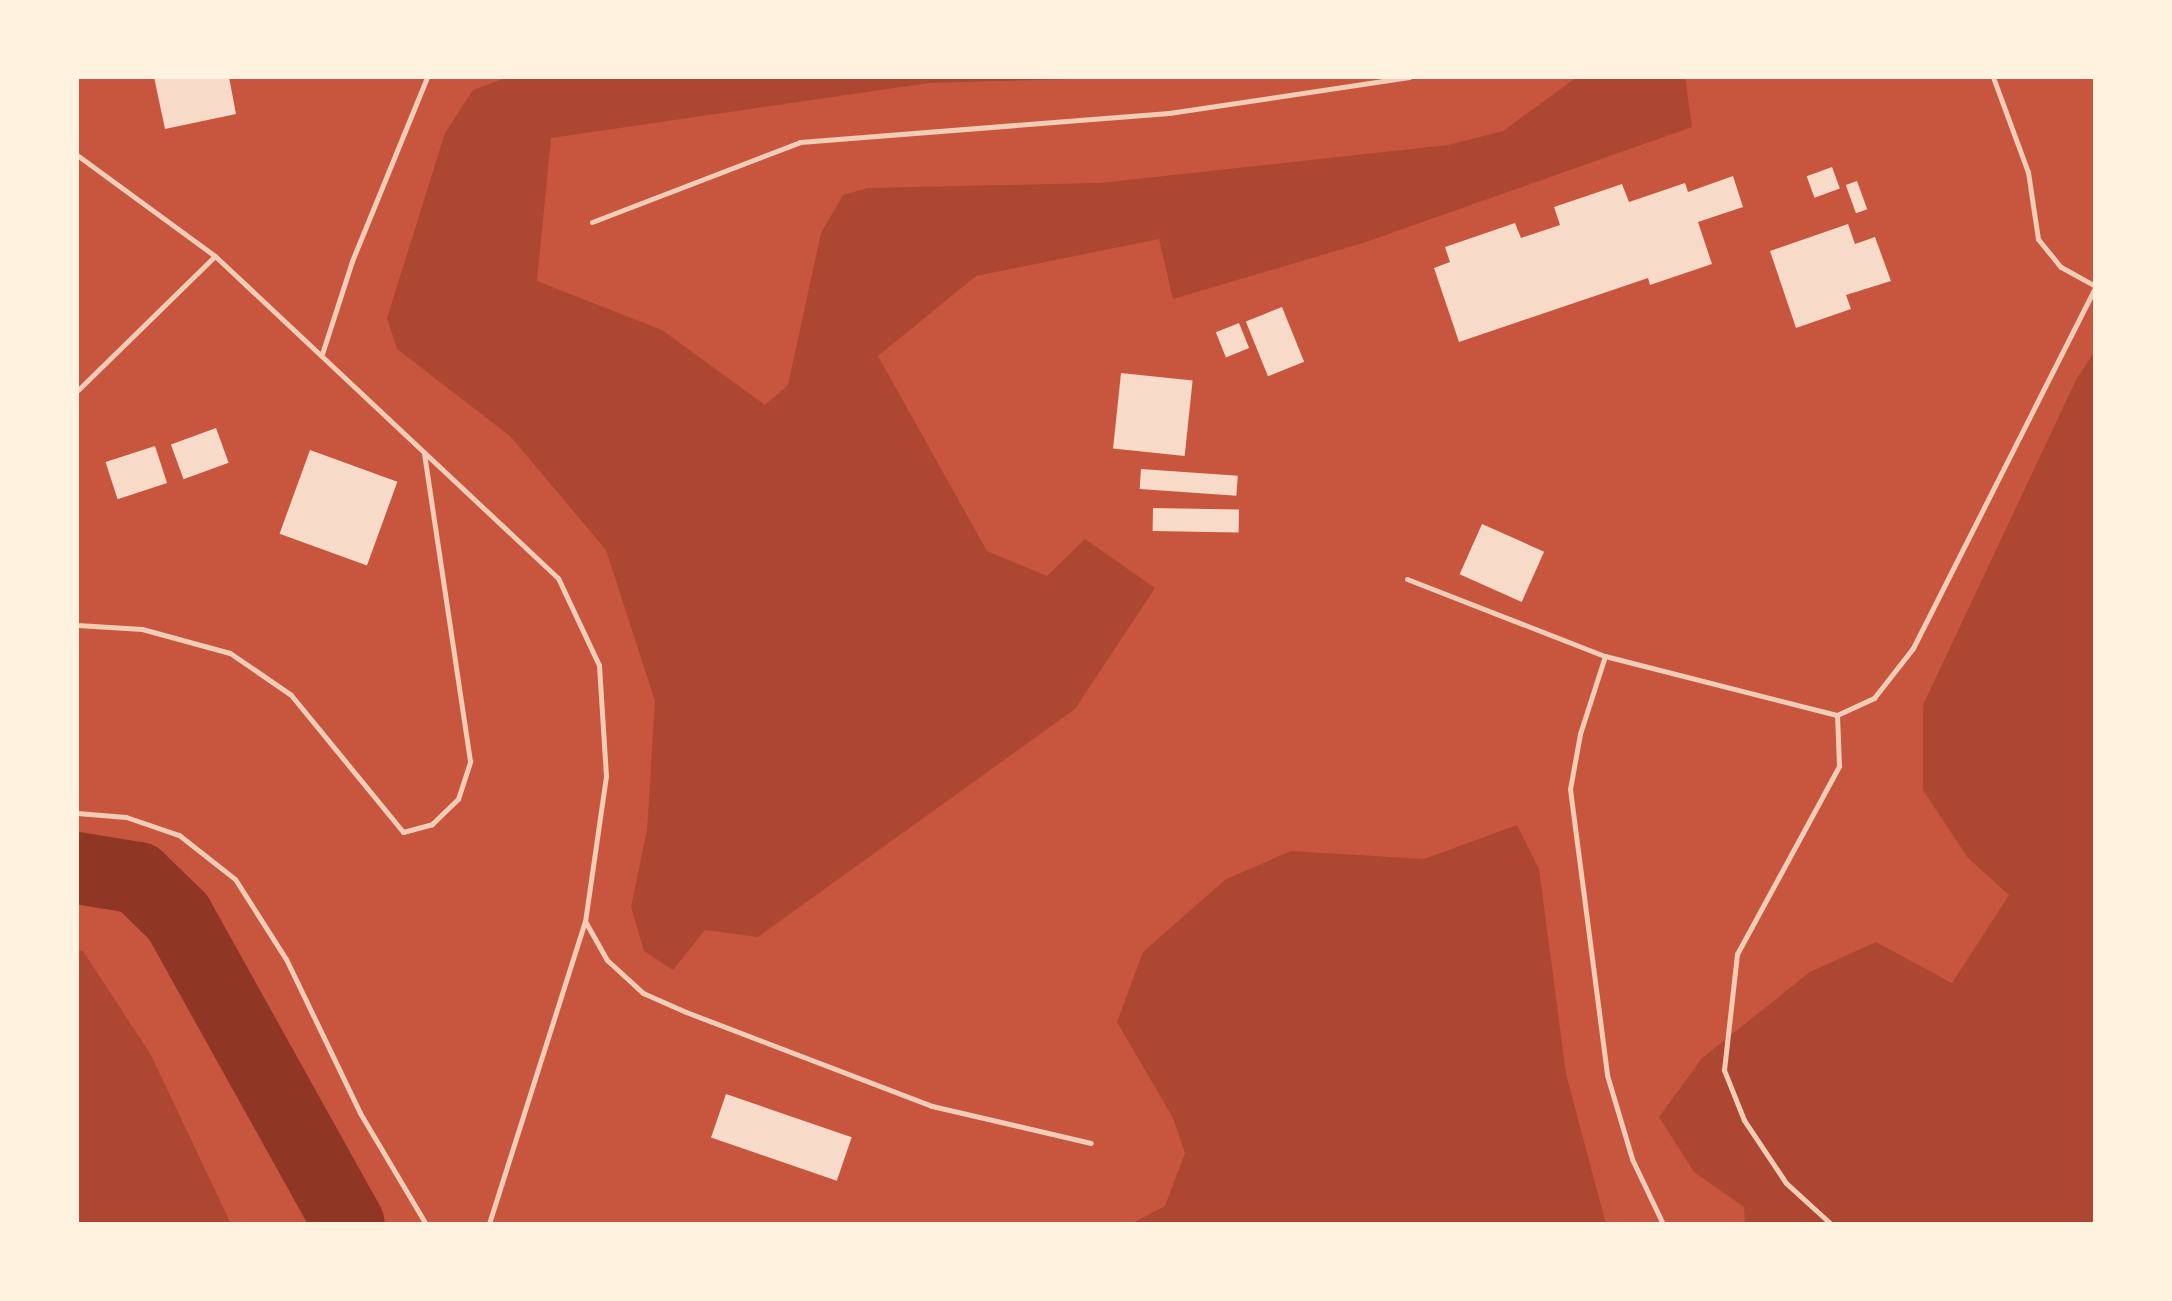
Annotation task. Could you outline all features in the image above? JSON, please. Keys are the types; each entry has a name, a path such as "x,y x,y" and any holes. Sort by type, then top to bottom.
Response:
{"lane":[{"path":"322,354 352,261 427,77"},
{"path":"592,222 800,142 1170,113 1409,77"},
{"path":"1407,579 1605,656 1837,715 1874,698 1913,648 2095,287 2061,267 2038,239 2028,172 1993,77"},
{"path":"77,155 215,256 558,578 599,666 606,776 585,921 489,1224"},
{"path":"77,391 161,316 215,256"},
{"path":"77,625 142,629 230,653 291,695 403,832 432,824 458,800 470,761 425,454"},
{"path":"1605,656 1580,734 1570,789 1607,1075 1632,1159 1664,1224"},
{"path":"1831,1224 1786,1183 1744,1120 1724,1070 1737,954 1839,766 1837,715"},
{"path":"77,814 126,817 179,835 235,879 286,959 360,1113 426,1224"},
{"path":"585,921 607,960 654,998 932,1106 1091,1143"}],"shaded area":[{"path":"508,77 1143,77 929,83 551,138 537,281 662,330 765,405 788,385 821,233 843,195 868,188 1100,183 1448,145 1503,131 1577,77 1685,77 1692,127 1363,243 1173,299 1159,239 976,276 878,356 987,551 1047,576 1085,539 1155,588 1075,709 758,937 705,930 673,970 644,951 631,907 647,830 655,701 606,550 510,436 397,349 387,318 445,133 473,90"},
{"path":"2095,351 2095,1224 1745,1224 1744,1207 1694,1172 1659,1117 1702,1058 1810,972 1876,942 1952,983 2009,895 1968,858 1923,790 1923,705 2076,380"},
{"path":"1517,825 1539,869 1566,1074 1606,1224 1131,1224 1165,1206 1185,1153 1173,1118 1117,1022 1143,952 1226,879 1291,851 1424,859"},
{"path":"77,951 83,951 151,1055 231,1224 77,1224"}],"building":[{"path":"154,77 229,77 236,114 165,129"},
{"path":"1832,167 1840,189 1814,198 1807,176"},
{"path":"1733,176 1743,207 1698,222 1712,264 1650,285 1648,278 1459,342 1434,268 1450,262 1445,247 1515,223 1521,238 1560,225 1554,207 1622,184 1629,202 1685,183 1688,192"},
{"path":"1857,181 1867,209 1856,213 1846,185"},
{"path":"1848,224 1855,244 1875,237 1891,281 1846,295 1851,309 1796,328 1770,251"},
{"path":"1282,307 1304,362 1268,376 1246,322"},
{"path":"1239,323 1249,348 1226,357 1216,332"},
{"path":"1121,373 1193,381 1185,456 1113,449"},
{"path":"216,428 229,463 184,479 171,444"},
{"path":"155,446 167,483 118,499 106,462"},
{"path":"310,450 397,482 367,565 280,534"},
{"path":"1141,469 1238,476 1236,496 1140,489"},
{"path":"1153,508 1239,510 1239,532 1153,531"},
{"path":"1482,524 1544,552 1522,602 1460,574"},
{"path":"726,1094 852,1137 837,1181 711,1137"}],"waterway":[{"path":"77,868 138,878 178,917 349,1224"}]}
